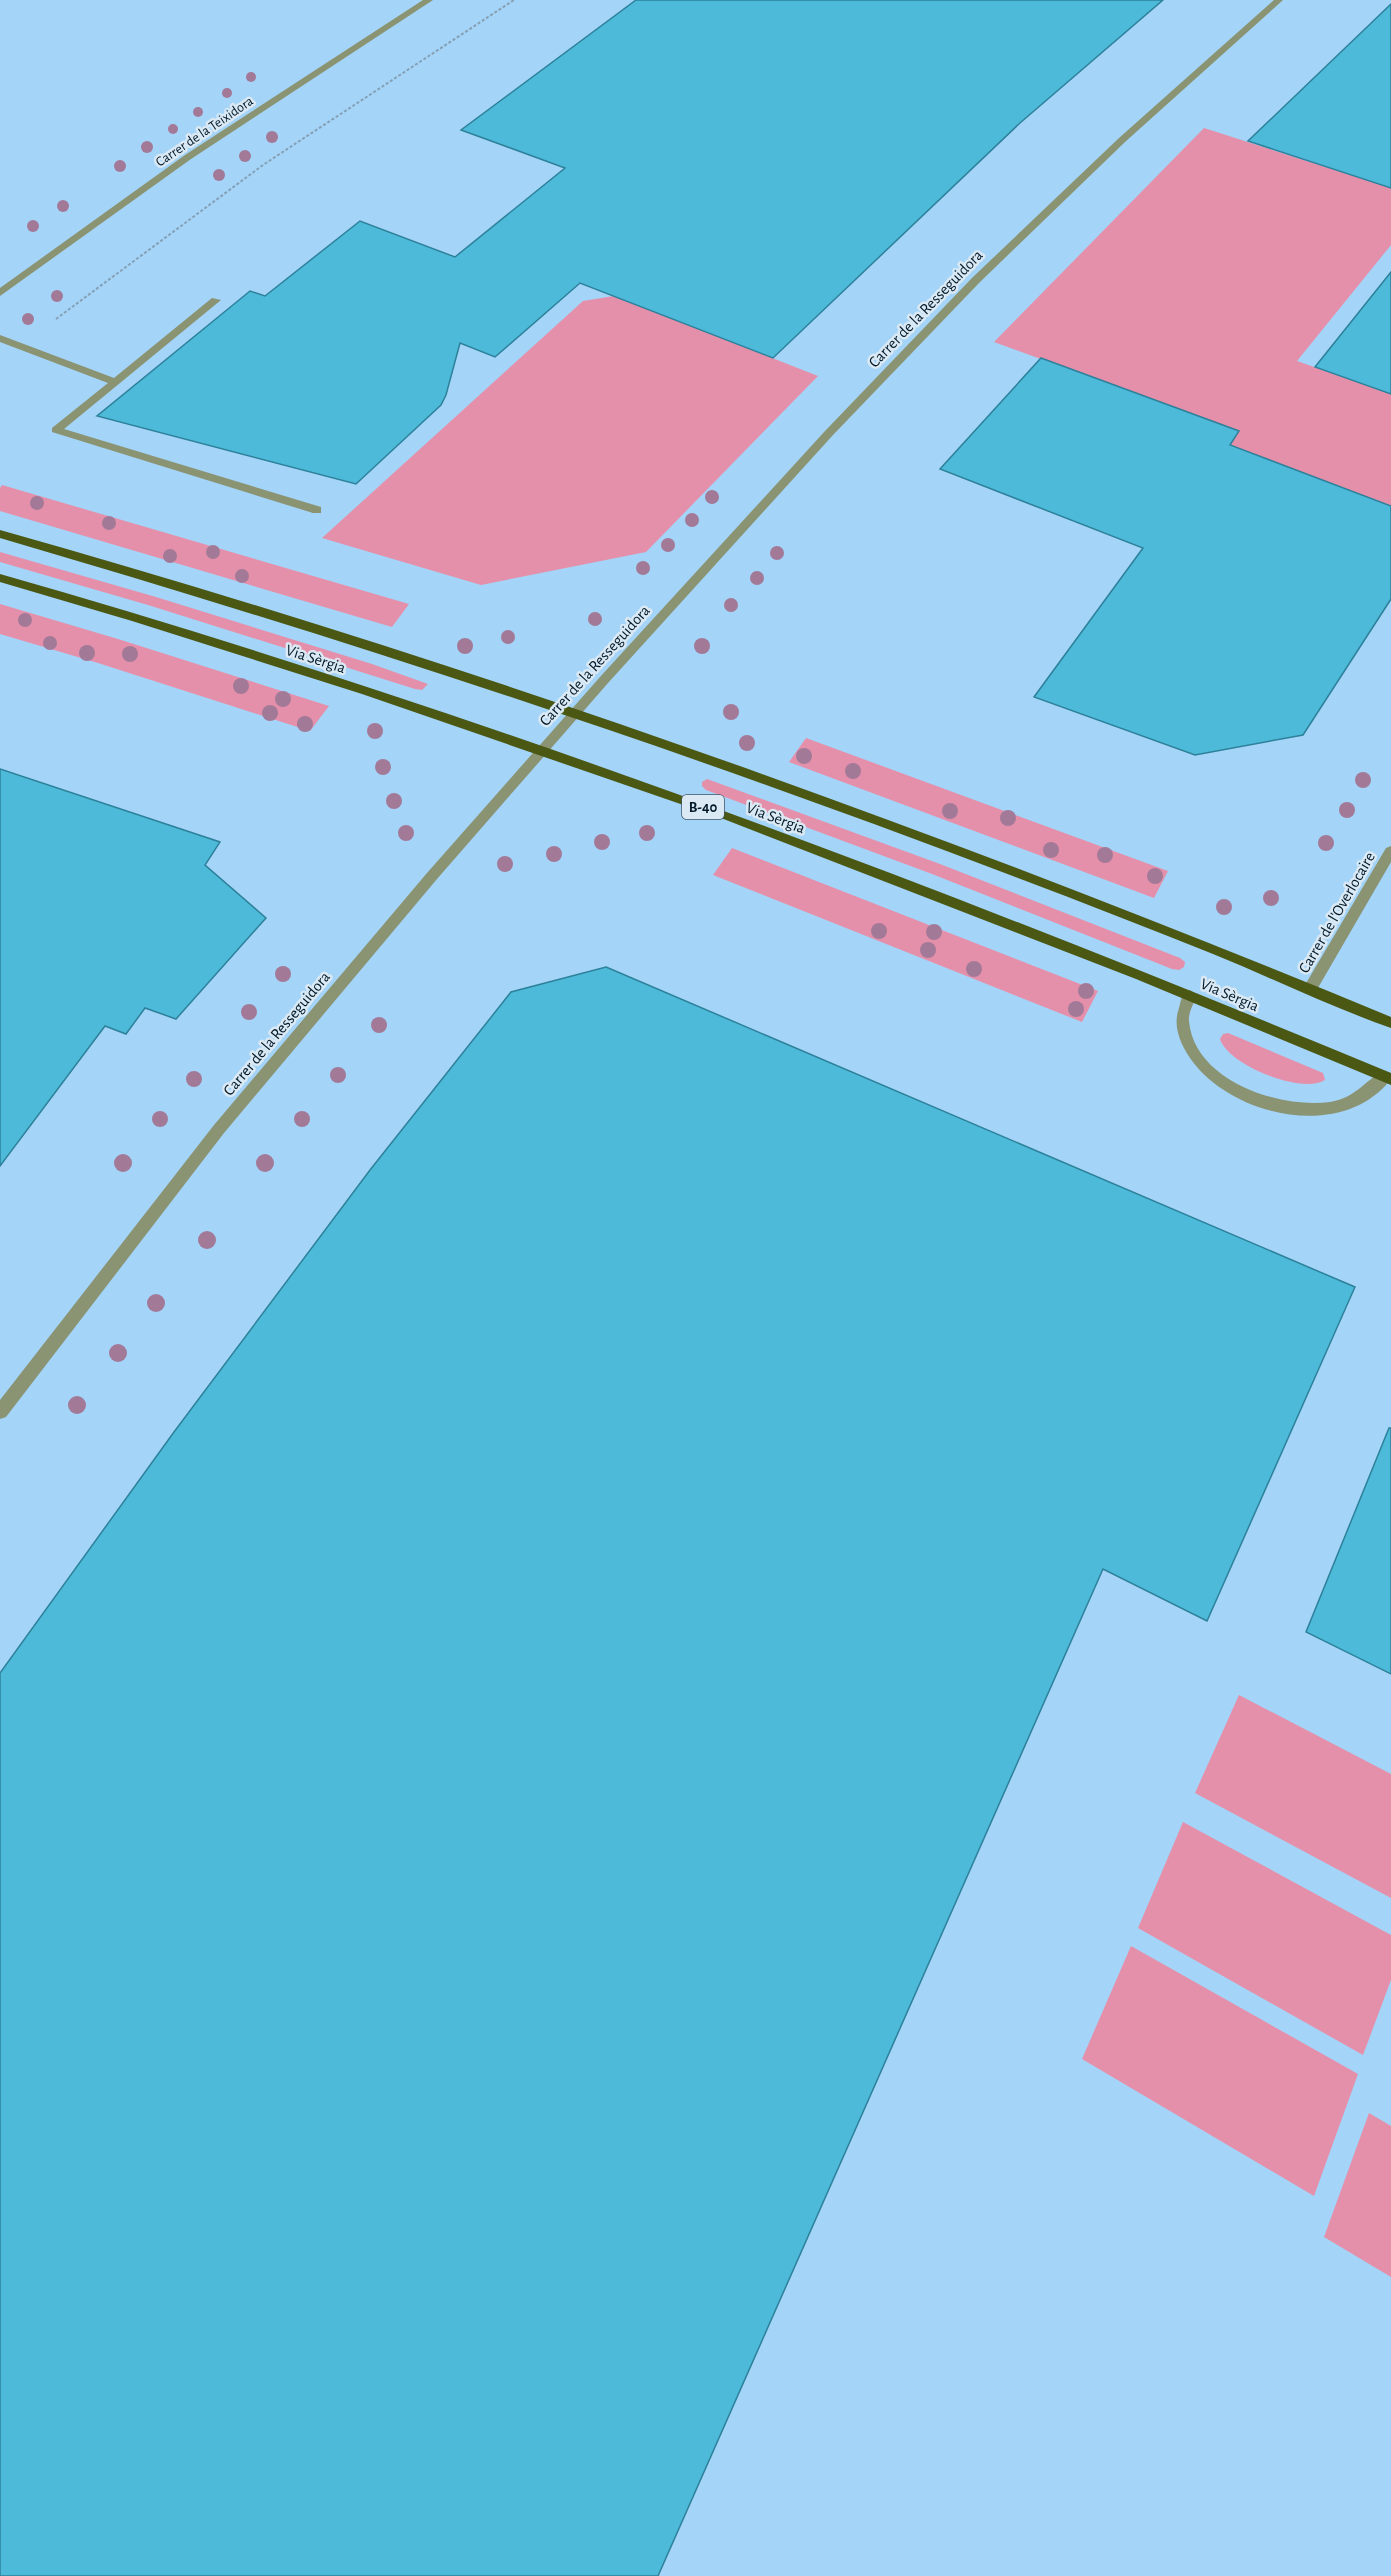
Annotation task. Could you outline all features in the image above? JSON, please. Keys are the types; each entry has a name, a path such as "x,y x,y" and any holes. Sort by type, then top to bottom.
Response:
{"main road":[{"name":"Via Sèrgia","path":"0,534 167,582 372,646 756,777 1132,918 1391,1023"},
{"name":"Via Sèrgia","path":"0,578 136,618 542,750 725,815 1190,995 1388,1078"}],"street":[{"name":"Carrer de la Teixidora","path":"0,293 188,157 429,0"},
{"name":"Carrer de la Resseguidora","path":"0,1412 219,1129 432,876 574,714 829,433 976,280 1122,140 1279,0"},
{"path":"216,300 56,430 317,510"},
{"path":"0,338 116,382"},
{"name":"Carrer de l'Overlocaire","path":"1310,989 1391,851"},
{"path":"1190,995 1182,1019 1187,1039 1200,1061 1227,1085 1258,1101 1284,1108 1309,1111 1332,1108 1359,1099 1388,1078"}],"path":[{"path":"20,346 263,165 514,0"}],"shaded area":[{"path":"0,0 1391,0 1391,2576 0,2576"},
{"path":"1204,128 1391,188 1391,245 1297,361 1391,394 1391,506 1230,445 1239,431 994,342"},
{"path":"614,296 818,376 646,552 481,585 322,538 583,301"},
{"path":"2,485 409,604 392,627 0,511"},
{"path":"0,552 156,597 372,664 428,684 422,690 415,689 148,605 0,562"},
{"path":"0,604 329,706 310,731 0,634"},
{"path":"806,738 1168,871 1154,898 789,762"},
{"path":"707,779 940,864 1180,958 1185,962 1184,967 1179,970 1172,969 932,874 706,790 702,782"},
{"path":"732,848 1098,991 1082,1022 713,875"},
{"path":"1228,1033 1323,1073 1325,1080 1314,1084 1300,1084 1267,1075 1251,1067 1226,1049 1220,1039 1223,1034"},
{"path":"1239,1695 1391,1774 1391,1898 1195,1793"},
{"path":"1183,1822 1391,1935 1391,1980 1363,2055 1138,1928"},
{"path":"1131,1946 1358,2074 1314,2196 1082,2059"},
{"path":"1369,2113 1391,2126 1391,2277 1324,2237"}],"building":[{"path":"636,0 1163,0 1020,123 773,358 580,283 495,357 460,343 446,395 441,405 356,484 97,416 250,291 265,296 360,221 455,257 565,168 461,130"},
{"path":"1391,4 1391,188 1248,141"},
{"path":"1391,272 1391,394 1315,367"},
{"path":"1041,358 1239,431 1230,445 1391,506 1391,599 1303,735 1195,755 1034,697 1143,548 940,469"},
{"path":"0,769 220,842 205,865 266,918 176,1019 145,1008 126,1034 105,1026 0,1166"},
{"path":"606,967 1355,1287 1207,1621 1103,1569 658,2576 0,2576 0,1673 174,1432 370,1170 511,992"},
{"path":"1389,1428 1391,1428 1391,1674 1306,1632"}]}
